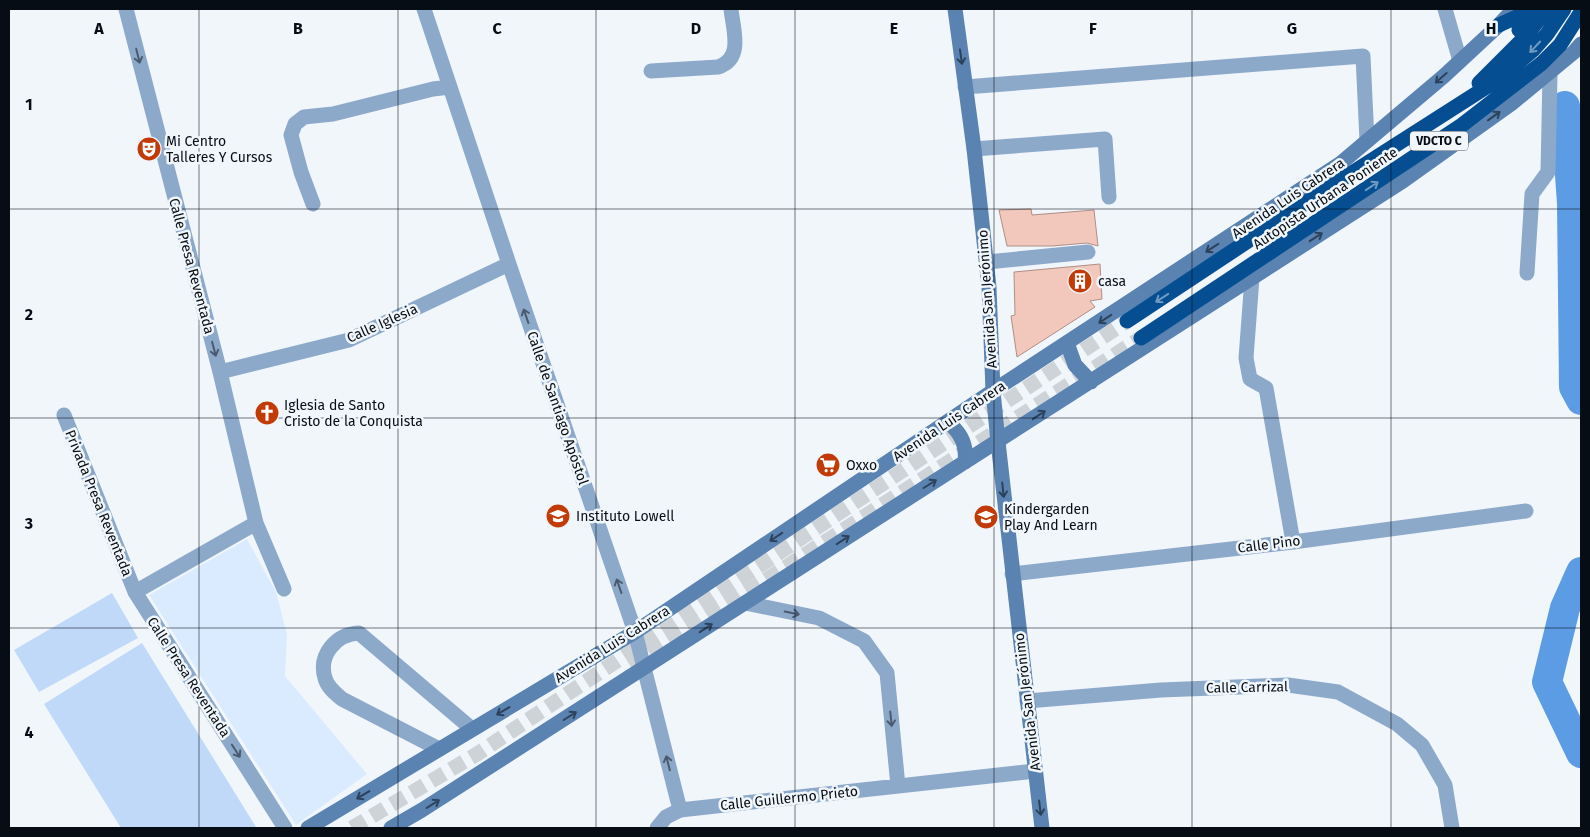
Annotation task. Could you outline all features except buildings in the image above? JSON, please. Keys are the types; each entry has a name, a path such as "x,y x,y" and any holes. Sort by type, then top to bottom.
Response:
{"highway":[{"path":"1499,25 1537,9"},
{"path":"1448,111 1489,74 1526,36 1537,9"},
{"name":"Autopista Urbana Poniente","path":"1127,321 1499,79 1517,65 1547,34 1564,9"},
{"name":"Autopista Urbana Poniente","path":"1141,338 1546,68 1581,12"},
{"path":"1546,68 1581,30"}],"main road":[{"name":"Avenida San Jerónimo","path":"955,9 974,150 989,287 993,391 1012,574 1042,828"},
{"name":"Avenida Luis Cabrera","path":"308,828 634,632 993,391 1333,168 1460,61 1514,9"},
{"path":"391,828 643,670 1403,181 1511,104 1546,68 1579,51"},
{"path":"1067,344 1075,365 1091,382"},
{"path":"947,422 953,426 962,438 965,446 965,462"}],"street":[{"name":"Calle Presa Reventada","path":"126,9 220,372 256,523 284,588"},
{"name":"Calle de Santiago Apóstol","path":"424,9 634,632 680,810"},
{"path":"651,71 718,67 726,64 736,46 731,9"},
{"path":"1445,9 1460,61"},
{"path":"965,87 1363,56 1367,141"},
{"path":"1527,273 1532,194 1548,172 1546,68"},
{"path":"314,204 301,172 291,135 295,124 304,117 332,114 450,86"},
{"path":"974,150 1104,139 1108,197"},
{"path":"986,262 1088,252"},
{"name":"Calle Iglesia","path":"220,372 349,340 509,264"},
{"path":"1252,278 1246,358 1250,379 1266,388 1292,542"},
{"name":"Privada Presa Reventada","path":"64,415 135,592"},
{"name":"Calle Pino","path":"1012,574 1292,542 1526,511"},
{"path":"135,592 256,523"},
{"name":"Calle Presa Reventada","path":"135,592 286,828"},
{"path":"745,603 819,618 864,641 887,673 898,786"},
{"path":"439,749 342,700 325,680 324,665 328,649 343,637 350,634 359,634 472,729"},
{"name":"Calle Carrizal","path":"1027,701 1161,690 1288,685 1338,692 1397,724 1422,745 1445,785 1452,828"},
{"name":"Calle Guillermo Prieto","path":"680,810 1035,771"},
{"path":"657,828 666,817 680,810"}],"shaded area":[{"path":"247,539 276,592 287,634 285,676 367,774 296,825 149,595"},
{"path":"112,593 138,638 39,692 14,650"},
{"path":"142,643 256,827 121,828 44,704"}],"waterway":[{"path":"1565,106 1572,203 1574,387 1581,400"},
{"path":"1581,572 1565,608 1547,682 1581,753"}],"tunnel":[{"path":"352,828 477,754 1127,321"},
{"path":"631,667 1141,338"}],"place":[{"name":"Mi Centro Talleres Y Cursos","path":"149,149"},
{"name":"casa","path":"1080,281"},
{"name":"Iglesia de Santo Cristo de la Conquista","path":"267,413"},
{"name":"Oxxo","path":"828,465"},
{"name":"Instituto Lowell","path":"558,516"},
{"name":"Kindergarden Play And Learn","path":"986,517"}]}
